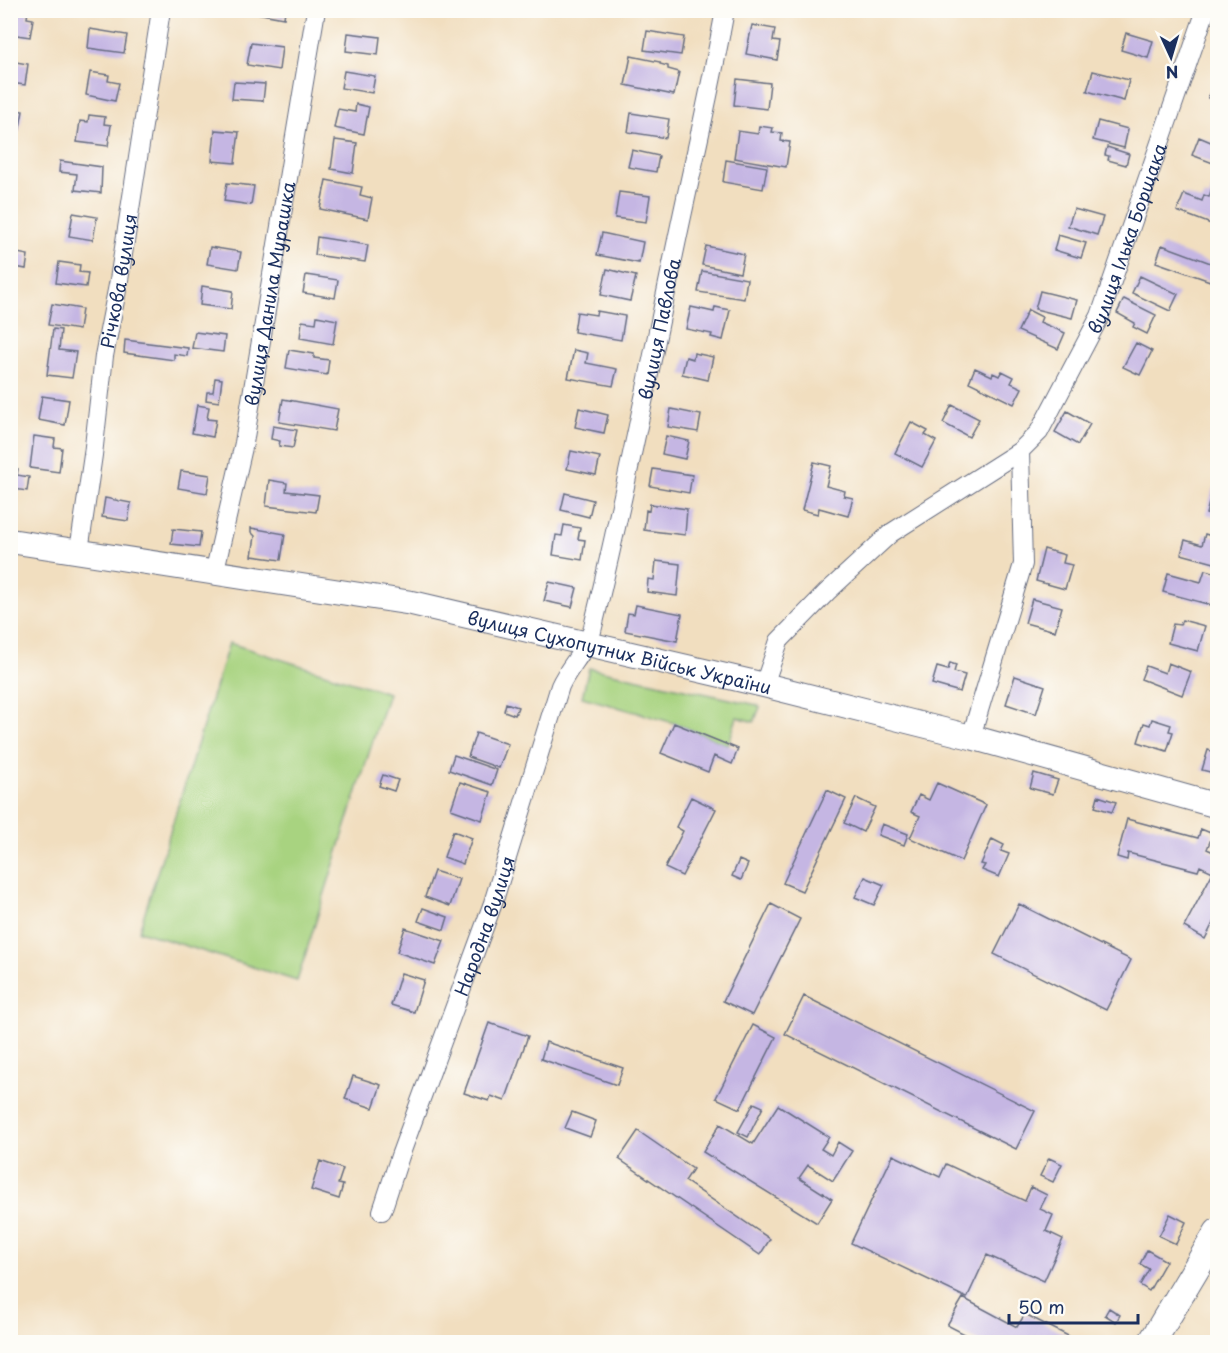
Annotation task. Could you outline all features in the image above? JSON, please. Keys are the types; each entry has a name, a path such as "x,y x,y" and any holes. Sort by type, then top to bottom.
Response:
{"main road":[{"path":"1152,1342 1218,1232"}],"street":[{"name":"Річкова вулиця","path":"79,551 104,356 119,280 160,10"},
{"name":"вулиця Данила Мурашка","path":"214,574 244,443 316,10"},
{"name":"вулиця Павлова","path":"588,644 616,532 710,94 725,10"},
{"name":"вулиця Ілька Борщака","path":"764,685 779,641 859,562 891,533 1020,451 1039,432 1100,316 1206,10"},
{"path":"971,737 1023,564 1020,451"},
{"name":"вулиця Сухопутних Військ України","path":"10,541 412,603 764,685 971,737 1218,806"},
{"name":"Народна вулиця","path":"382,1211 493,903 560,686 573,662 588,644"}],"green space":[{"path":"229,643 388,693 297,981 139,931"},
{"path":"589,668 760,707 754,722 737,717 728,745 674,723 582,697"}],"building":[{"path":"10,10 28,11 27,18 33,19 30,37 10,34"},
{"path":"240,10 285,10 284,18"},
{"path":"752,25 775,29 773,41 780,42 777,60 746,54"},
{"path":"90,29 127,35 124,53 88,48"},
{"path":"647,31 684,37 681,55 644,50"},
{"path":"348,33 380,37 378,55 346,51"},
{"path":"1126,33 1153,41 1148,58 1121,50"},
{"path":"251,43 282,47 279,70 247,65"},
{"path":"631,56 660,62 668,66 668,69 679,72 674,95 625,85"},
{"path":"10,61 28,64 25,85 10,83"},
{"path":"344,71 375,76 372,93 341,88"},
{"path":"1093,71 1129,80 1124,101 1087,91"},
{"path":"90,72 109,75 108,81 119,83 115,101 86,95"},
{"path":"737,79 770,83 767,109 734,105"},
{"path":"1214,80 1218,82 1218,101 1208,98"},
{"path":"234,82 265,84 263,101 232,99"},
{"path":"356,104 369,107 364,134 334,128 338,109 355,112"},
{"path":"10,109 23,111 19,132 10,130"},
{"path":"631,113 669,119 666,138 628,132"},
{"path":"89,115 105,117 104,124 111,125 108,146 77,142 80,121 88,122"},
{"path":"1098,121 1128,129 1124,148 1093,140"},
{"path":"759,126 773,128 772,132 782,133 781,141 790,142 786,167 734,158 738,131 758,134"},
{"path":"215,130 239,132 235,163 212,161"},
{"path":"1199,137 1218,145 1218,165 1192,155"},
{"path":"335,140 357,143 353,173 331,169"},
{"path":"1107,147 1129,154 1126,165 1108,160 1109,156 1105,155"},
{"path":"632,150 659,156 656,172 628,167"},
{"path":"726,160 767,167 763,189 723,182"},
{"path":"60,161 102,167 101,193 75,190 77,174 59,172"},
{"path":"326,180 362,187 360,195 372,198 368,219 320,209"},
{"path":"227,183 254,186 251,205 224,201"},
{"path":"1212,188 1218,190 1216,226 1177,211 1184,194 1202,201 1204,195 1209,197"},
{"path":"619,192 650,196 646,222 615,218"},
{"path":"1074,209 1103,217 1097,235 1068,226"},
{"path":"73,213 97,217 93,240 69,236"},
{"path":"602,233 643,242 639,263 597,255"},
{"path":"1058,235 1086,243 1081,258 1054,250"},
{"path":"317,237 368,245 365,262 315,255"},
{"path":"10,243 18,245 17,253 28,255 26,269 10,266"},
{"path":"1162,245 1216,265 1210,281 1156,262"},
{"path":"706,246 744,254 740,273 702,265"},
{"path":"210,247 241,252 238,269 207,264"},
{"path":"59,262 80,265 79,272 88,273 86,287 56,283"},
{"path":"607,269 636,276 630,301 601,295"},
{"path":"702,271 747,279 744,299 698,292"},
{"path":"306,275 338,280 335,298 303,293"},
{"path":"1140,276 1178,294 1170,311 1132,293"},
{"path":"202,286 233,291 231,309 200,305"},
{"path":"1040,291 1077,300 1072,318 1035,309"},
{"path":"1124,299 1156,315 1147,334 1133,327 1135,323 1117,313"},
{"path":"52,304 82,309 79,330 48,325"},
{"path":"691,307 714,312 715,307 730,310 723,340 711,337 712,334 686,329"},
{"path":"1028,310 1042,317 1040,322 1065,333 1058,349 1018,331"},
{"path":"597,311 625,316 621,340 574,332 577,312 596,315"},
{"path":"317,316 337,320 333,344 300,338 302,321 316,323"},
{"path":"53,329 61,330 59,350 76,352 72,378 47,375"},
{"path":"195,332 225,336 223,352 192,348"},
{"path":"125,340 188,348 187,356 174,354 174,360 124,353"},
{"path":"1136,343 1152,351 1140,375 1123,367"},
{"path":"289,350 314,354 314,358 329,360 327,375 286,368"},
{"path":"574,350 588,353 586,363 617,369 613,386 568,378"},
{"path":"694,353 713,357 708,380 682,374 686,357 693,359"},
{"path":"975,368 992,376 993,373 999,376 1002,371 1014,377 1011,383 1022,388 1014,404 969,382"},
{"path":"215,378 222,379 219,402 206,400 207,392 213,392"},
{"path":"42,396 69,400 65,425 38,420"},
{"path":"283,399 338,409 334,431 279,422"},
{"path":"197,405 209,407 207,419 216,420 213,437 192,433"},
{"path":"952,405 979,419 969,437 943,423"},
{"path":"579,408 608,415 604,433 575,427"},
{"path":"671,409 701,415 698,432 668,427"},
{"path":"1067,411 1090,424 1078,445 1055,432"},
{"path":"911,422 928,431 925,435 936,441 922,467 895,453"},
{"path":"273,426 297,430 293,448 279,446 280,441 271,439"},
{"path":"34,436 55,439 54,447 62,448 59,472 30,468"},
{"path":"666,436 689,441 685,459 662,454"},
{"path":"571,451 600,457 596,475 567,469"},
{"path":"814,462 831,466 826,486 845,491 844,496 853,498 848,516 819,508 818,514 802,510"},
{"path":"10,468 18,469 17,475 29,477 27,491 14,489 10,491"},
{"path":"653,469 692,475 689,493 650,486"},
{"path":"181,471 210,475 207,493 178,488"},
{"path":"269,480 287,483 286,491 319,495 316,512 266,506"},
{"path":"1213,488 1218,489 1218,518 1206,514"},
{"path":"565,493 593,500 589,517 561,510"},
{"path":"105,498 131,503 128,521 102,517"},
{"path":"650,504 687,509 685,535 644,530 646,510 649,511"},
{"path":"564,525 580,528 578,539 585,540 582,560 553,555 556,535 562,536"},
{"path":"251,528 285,534 281,560 252,556 255,536"},
{"path":"173,529 201,532 199,547 171,544"},
{"path":"1205,534 1218,538 1218,564 1181,554 1185,540 1202,545"},
{"path":"1044,549 1065,555 1063,563 1072,565 1065,589 1036,581"},
{"path":"656,561 680,564 677,596 647,592 648,579 654,580"},
{"path":"1205,570 1218,573 1218,583 1211,605 1163,592 1168,573 1201,582"},
{"path":"549,582 577,588 572,607 544,601"},
{"path":"1032,599 1062,607 1055,631 1025,623"},
{"path":"636,605 682,614 677,641 625,631 628,613 634,614"},
{"path":"1182,620 1205,626 1198,651 1168,643 1173,624 1180,625"},
{"path":"950,663 956,665 954,672 965,675 960,692 932,684 937,667 948,670"},
{"path":"1168,663 1191,672 1182,695 1141,679 1146,666 1165,673"},
{"path":"1015,676 1045,686 1036,714 1006,704"},
{"path":"506,703 518,707 515,715 504,711"},
{"path":"1152,719 1171,725 1169,731 1173,732 1167,751 1138,742 1144,723 1150,725"},
{"path":"674,723 738,749 732,764 714,756 708,772 661,753"},
{"path":"476,733 508,744 499,768 468,757"},
{"path":"1208,750 1218,753 1218,774 1202,770"},
{"path":"454,755 497,770 492,785 449,770"},
{"path":"1034,773 1058,780 1053,794 1030,788"},
{"path":"383,775 398,780 394,791 379,786"},
{"path":"460,782 491,792 482,820 451,809"},
{"path":"937,783 986,805 961,861 910,838 920,816 911,812 919,795 929,800"},
{"path":"827,790 846,799 802,891 783,883"},
{"path":"1098,796 1116,802 1112,812 1095,807"},
{"path":"691,797 716,809 682,876 665,868 683,831 676,827"},
{"path":"856,798 875,807 863,832 844,823"},
{"path":"1127,819 1198,838 1201,829 1213,834 1207,849 1218,854 1218,913 1205,939 1184,927 1213,872 1200,866 1198,871 1128,853 1127,860 1117,857"},
{"path":"882,824 908,834 904,845 878,835"},
{"path":"453,831 472,838 463,864 444,857"},
{"path":"992,839 1004,845 1001,851 1009,854 999,877 982,870 985,865 981,864"},
{"path":"739,860 748,864 741,880 732,876"},
{"path":"434,871 459,879 450,906 425,897"},
{"path":"865,877 884,885 874,905 855,897"},
{"path":"771,904 800,919 752,1015 723,1001"},
{"path":"1019,904 1131,960 1106,1010 994,954"},
{"path":"423,908 448,917 444,930 418,921"},
{"path":"405,928 444,941 435,965 397,952"},
{"path":"401,973 424,980 414,1012 391,1005"},
{"path":"804,996 1035,1111 1016,1149 785,1034"},
{"path":"489,1023 528,1036 505,1101 491,1096 489,1101 464,1093"},
{"path":"753,1025 776,1037 740,1109 716,1098"},
{"path":"546,1042 623,1068 617,1085 541,1059"},
{"path":"353,1076 381,1085 373,1108 345,1099"},
{"path":"754,1103 763,1107 748,1137 738,1132"},
{"path":"778,1105 829,1137 821,1149 831,1155 838,1142 852,1151 833,1181 808,1165 799,1178 832,1199 817,1223 703,1152 720,1124 753,1144"},
{"path":"572,1112 596,1121 590,1137 565,1128"},
{"path":"638,1131 693,1169 685,1181 770,1239 760,1255 619,1159"},
{"path":"893,1155 940,1177 946,1164 1025,1201 1031,1187 1047,1195 1040,1209 1053,1215 1046,1231 1063,1239 1044,1281 987,1255 967,1298 851,1243"},
{"path":"1049,1158 1062,1164 1053,1182 1040,1176"},
{"path":"320,1161 343,1169 338,1184 343,1185 339,1199 311,1190"},
{"path":"1170,1214 1186,1222 1176,1244 1159,1236"},
{"path":"1147,1250 1166,1261 1149,1291 1140,1285 1149,1269 1140,1264"},
{"path":"963,1298 1017,1327 1025,1314 1080,1342 980,1342 947,1325"},
{"path":"1109,1308 1120,1315 1116,1322 1105,1315"}]}
